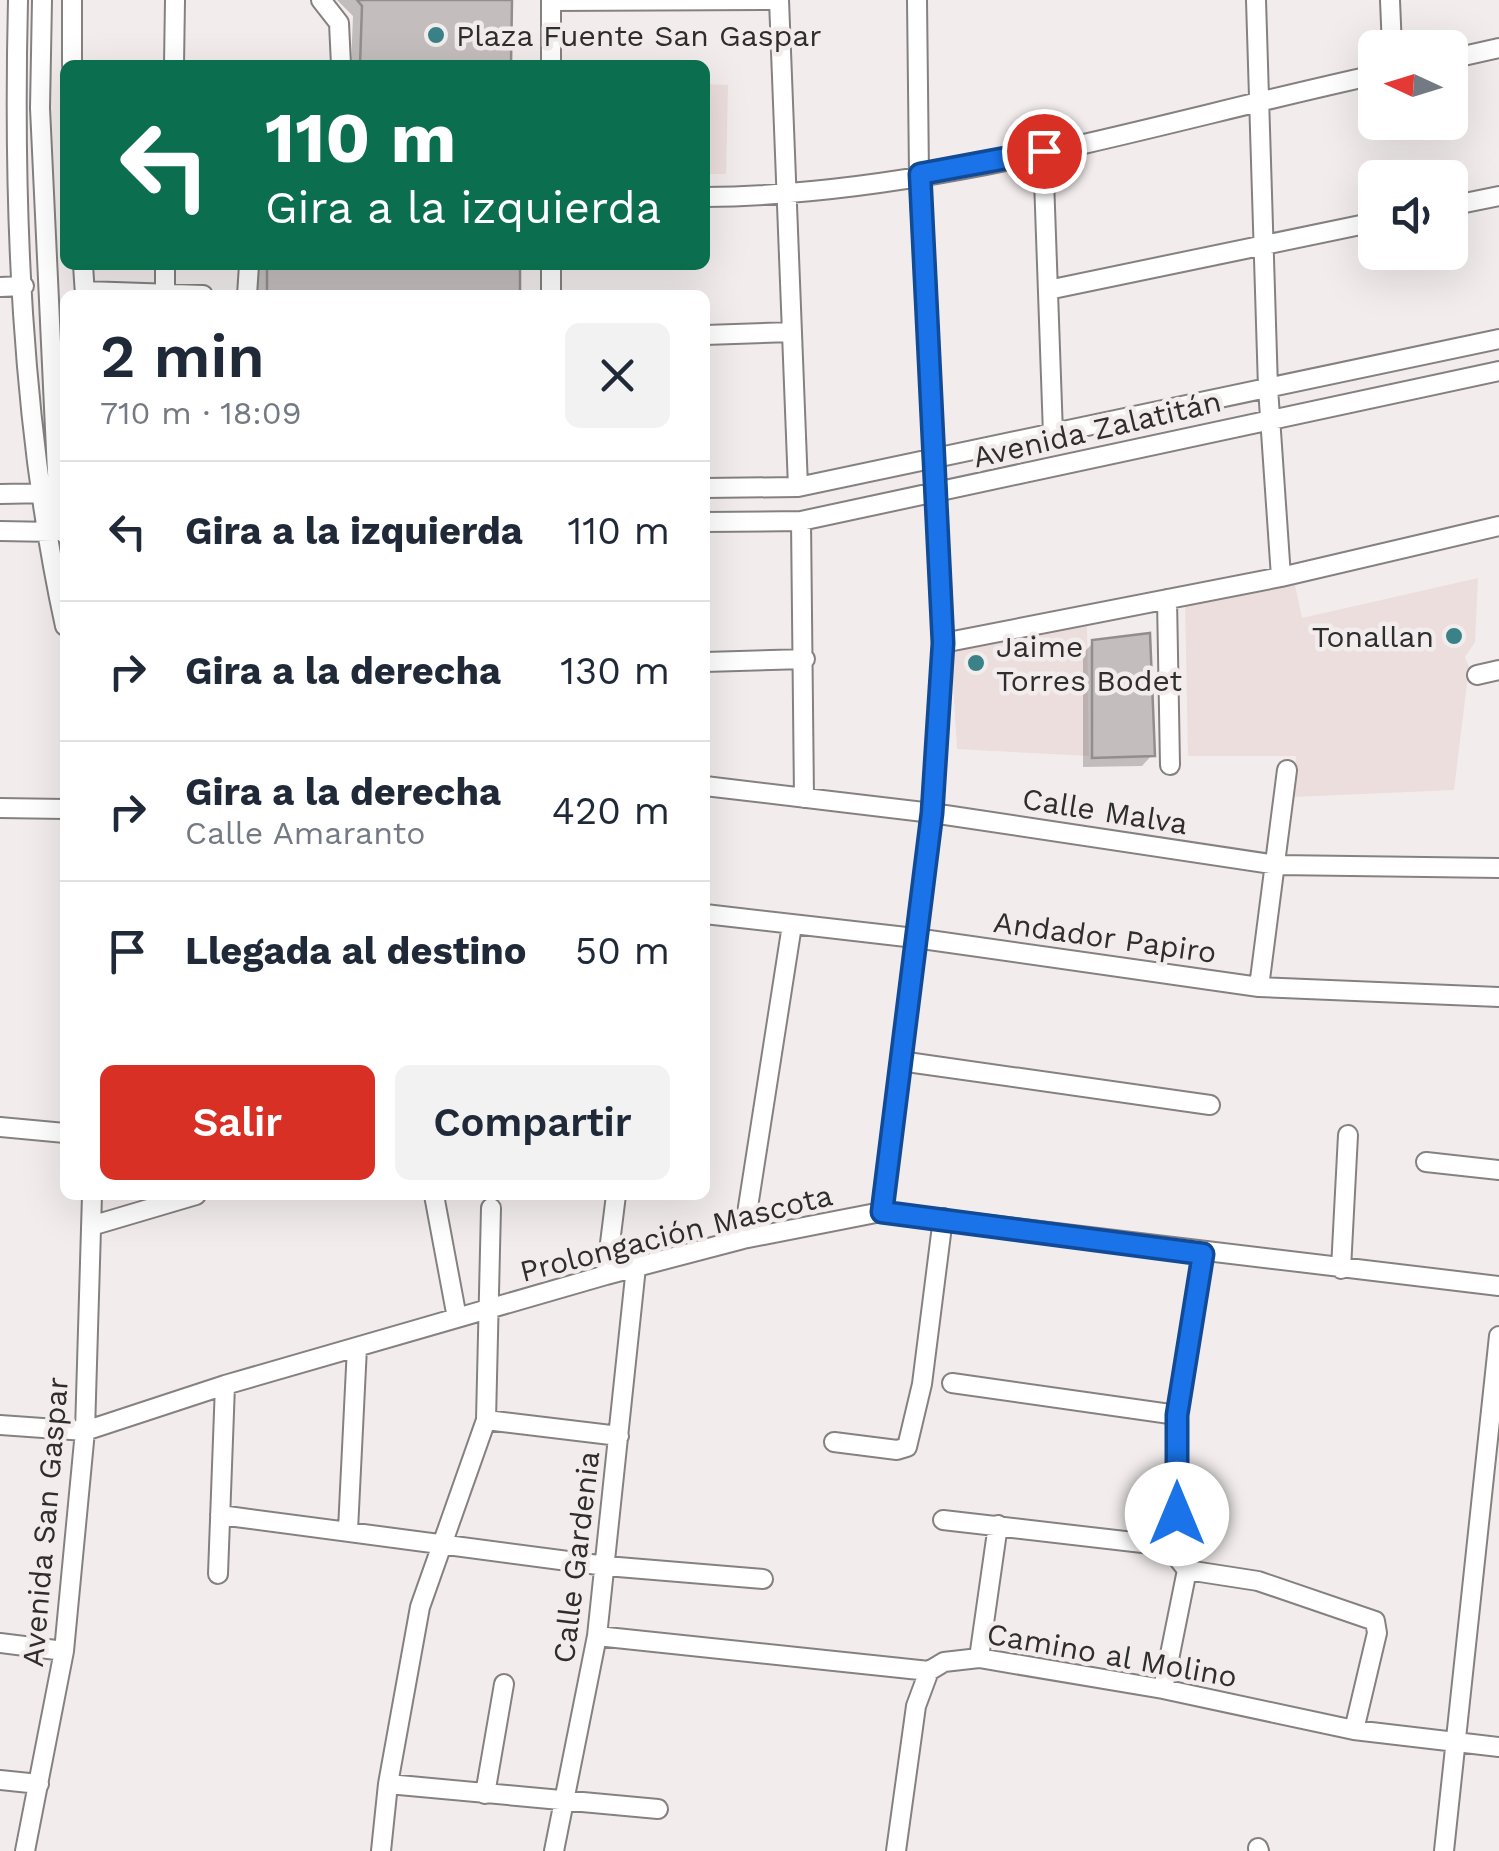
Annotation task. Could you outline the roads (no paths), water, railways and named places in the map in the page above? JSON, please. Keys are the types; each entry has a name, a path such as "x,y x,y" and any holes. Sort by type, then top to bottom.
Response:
{"street":[{"path":"18,0 8,109 38,493 60,604"},
{"path":"42,0 40,108 58,336 60,441"},
{"path":"72,0 72,60"},
{"path":"174,60 176,0"},
{"path":"320,0 339,23 340,60"},
{"path":"550,60 550,1 779,0 798,487"},
{"path":"882,1212 932,813 943,643 920,174 916,0"},
{"path":"1256,0 1268,388 1281,577"},
{"path":"1390,0 1391,30"},
{"path":"1468,55 1499,48"},
{"path":"710,197 785,196 920,174 1044,151 1358,79"},
{"path":"1044,151 1053,434"},
{"path":"1468,202 1499,196"},
{"path":"1048,290 1358,225"},
{"path":"0,286 24,286"},
{"path":"710,335 791,332"},
{"path":"28,338 58,336"},
{"name":"Avenida Zalatitán","path":"710,488 798,487 1499,339"},
{"name":"Avenida Zalatitán","path":"710,522 801,521 1499,372"},
{"path":"0,494 60,493"},
{"path":"801,521 804,798"},
{"path":"943,643 1281,577 1499,526"},
{"path":"0,531 60,533"},
{"path":"1167,599 1170,764"},
{"path":"710,662 805,658"},
{"path":"1478,675 1499,670"},
{"path":"1259,987 1287,770"},
{"name":"Calle Malva","path":"710,787 932,813 1277,865 1499,868"},
{"path":"0,808 60,809"},
{"name":"Andador Papiro","path":"710,915 915,938 1259,987 1499,997"},
{"path":"743,1239 792,925"},
{"path":"900,1061 1210,1105"},
{"path":"0,1127 60,1133"},
{"path":"1341,1269 1348,1134"},
{"path":"1426,1162 1499,1170"},
{"name":"Avenida San Gaspar","path":"25,1851 64,1651 85,1430 92,1200"},
{"path":"91,1226 179,1200"},
{"path":"435,1200 457,1318"},
{"path":"606,1275 615,1200"},
{"path":"381,1851 388,1784 420,1607 486,1420 492,1308 491,1208"},
{"name":"Prolongación Mascota","path":"0,1426 85,1430 225,1385 606,1275 743,1239 882,1212 1203,1254 1499,1286"},
{"path":"834,1442 897,1450 908,1447 922,1384 943,1218"},
{"path":"1203,1254 1177,1415 1180,1565 1187,1570 1258,1581 1375,1621 1377,1633 1354,1730"},
{"name":"Calle Gardenia","path":"554,1851 606,1566 636,1267"},
{"path":"1444,1851 1499,1336"},
{"path":"348,1530 357,1347"},
{"path":"952,1383 1177,1415"},
{"path":"218,1574 225,1385"},
{"path":"486,1420 618,1436"},
{"path":"220,1515 606,1566 763,1579"},
{"path":"943,1520 1177,1547"},
{"path":"979,1658 998,1525"},
{"path":"1164,1689 1187,1570"},
{"name":"Camino al Molino","path":"596,1636 929,1671 944,1662 979,1658 1164,1689 1354,1730 1499,1747"},
{"path":"0,1643 64,1651"},
{"path":"896,1851 916,1706 929,1671"},
{"path":"485,1794 504,1684"},
{"path":"0,1780 39,1784"},
{"path":"388,1784 658,1810"}],"place":[{"name":"Plaza Fuente San Gaspar","path":"436,35"},
{"name":"Tonallan","path":"1454,636"},
{"name":"Jaime Torres Bodet","path":"976,663"}]}
